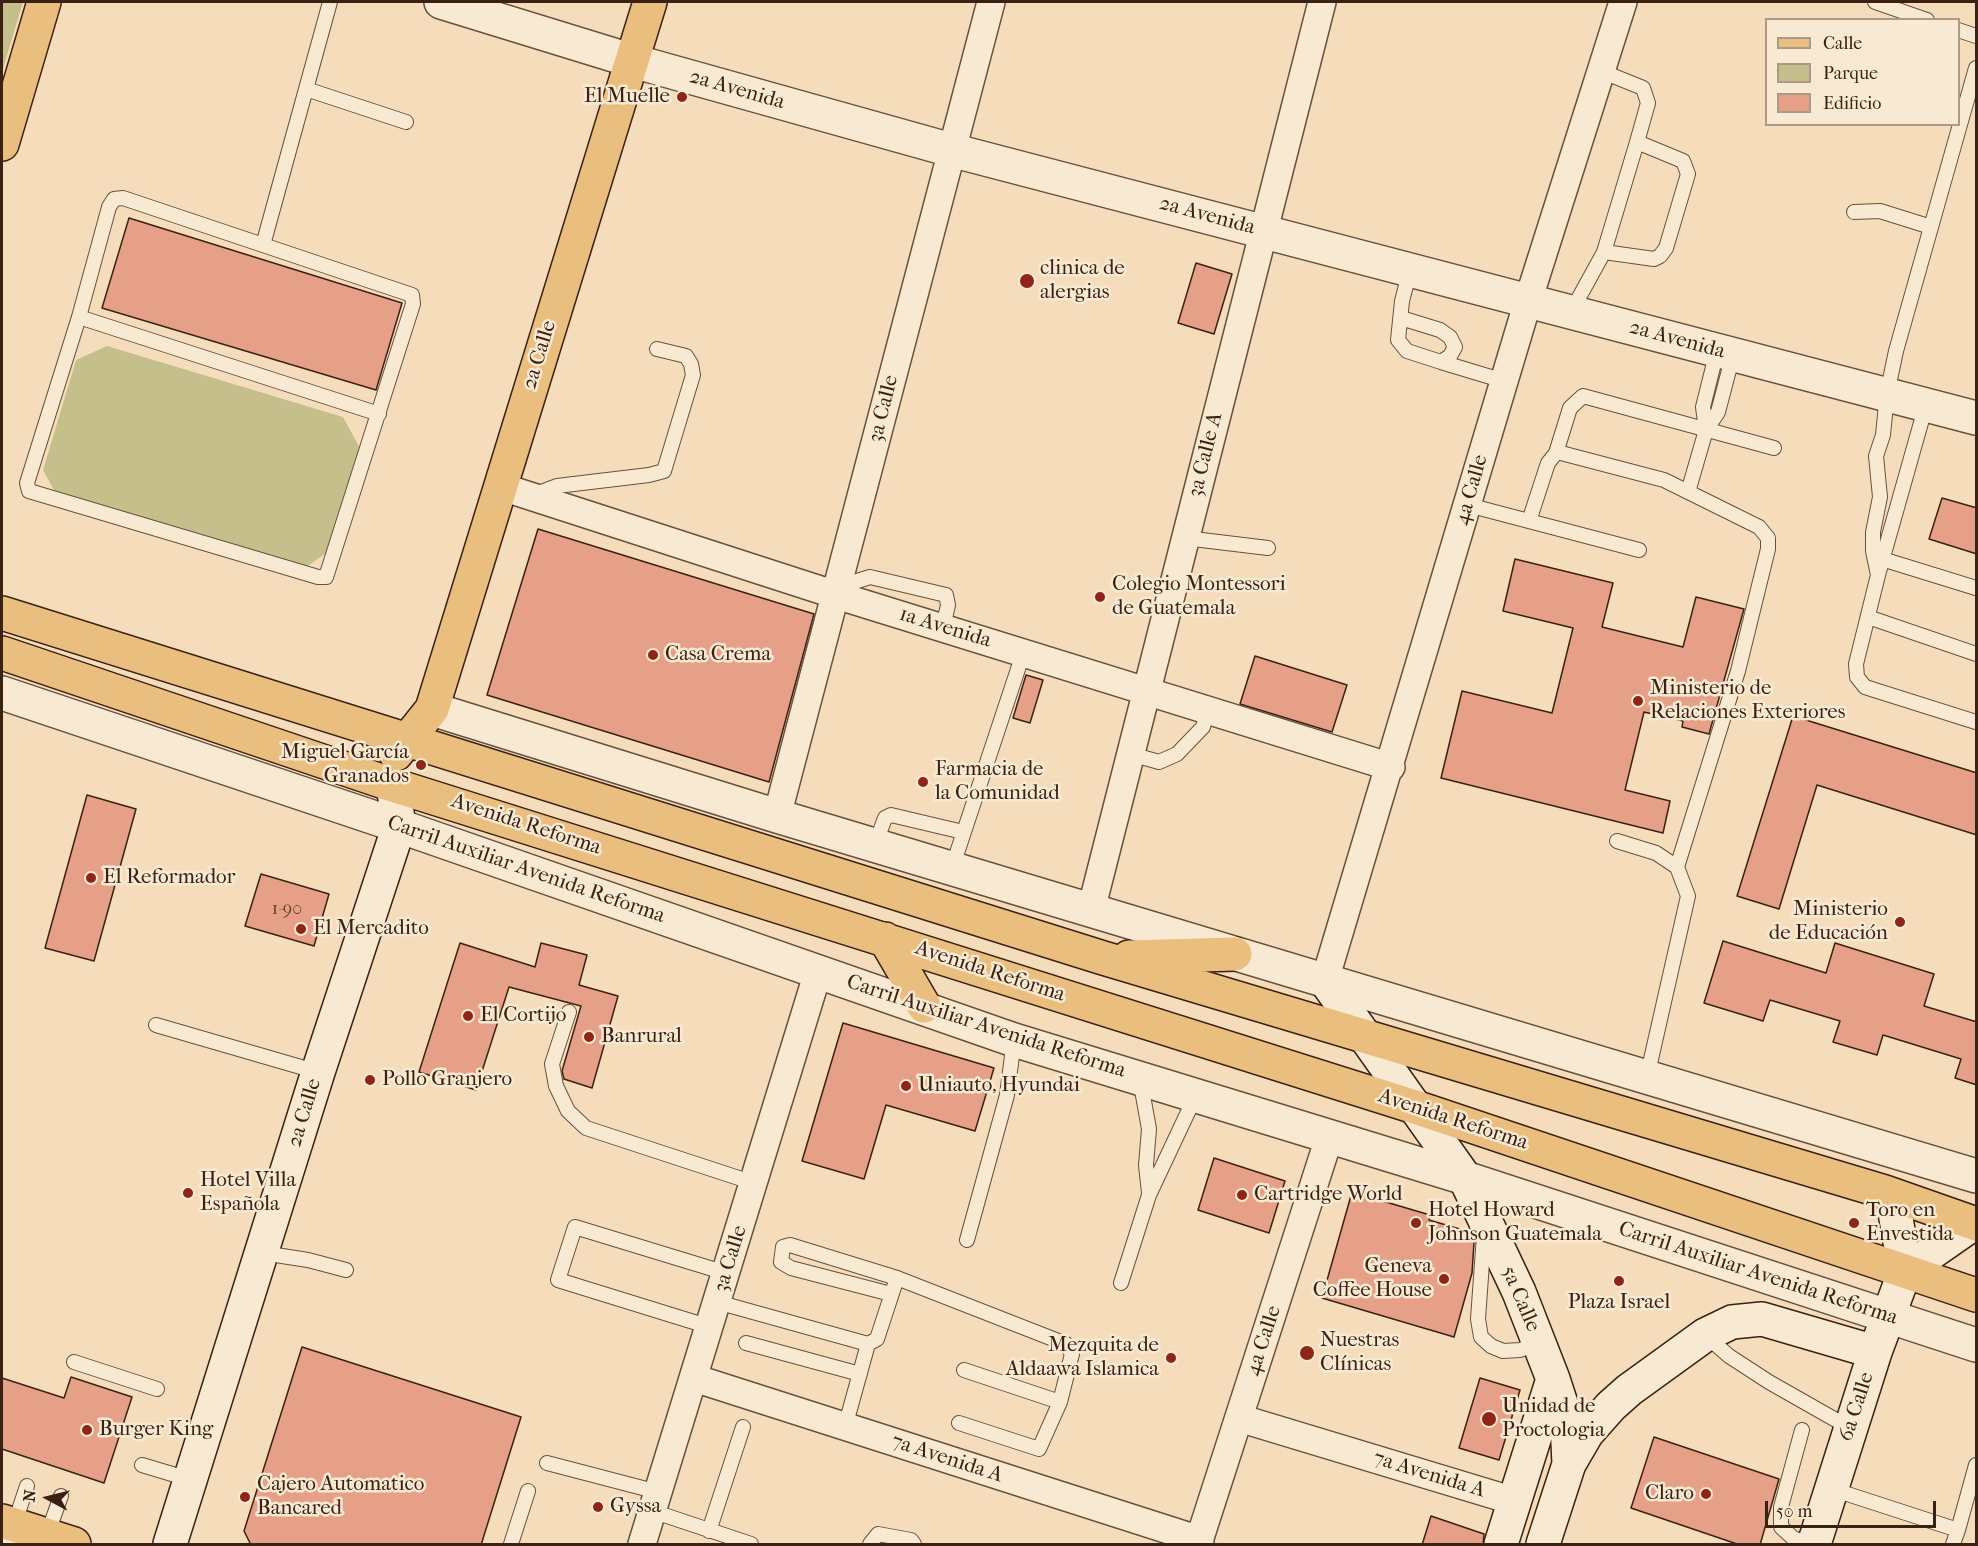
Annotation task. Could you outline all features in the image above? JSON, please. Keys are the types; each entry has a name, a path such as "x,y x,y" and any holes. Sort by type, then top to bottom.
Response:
{"main road":[{"path":"2,144 44,2"},
{"name":"2a Calle","path":"393,785 392,775 396,755 432,709 650,2"},
{"path":"2,613 1368,1040 1976,1222"},
{"name":"Avenida Reforma","path":"2,653 393,785 1415,1107 1977,1295"},
{"name":"2a Calle","path":"429,795 438,784 443,771 441,749 432,709"},
{"path":"885,939 924,1006"},
{"path":"1100,957 1236,954"},
{"path":"7,1533 61,1540"}],"street":[{"name":"2a Avenida","path":"441,2 633,61 951,150 1977,418"},
{"name":"3a Calle","path":"777,816 991,2"},
{"name":"3a Calle A","path":"1091,910 1322,2"},
{"name":"4a Calle","path":"1324,981 1391,767 1528,302 1623,2"},
{"name":"1a Avenida","path":"499,486 1391,767"},
{"name":"Carril Auxiliar Avenida Reforma","path":"3,698 399,826 818,972 924,1006 1014,1040 1465,1178 1977,1344"},
{"path":"432,709 777,816 1977,1176"},
{"name":"2a Calle","path":"393,785 399,826"},
{"name":"2a Calle","path":"172,1543 318,1072 399,826 429,795"},
{"name":"3a Calle","path":"642,1545 818,972"},
{"name":"5a Calle","path":"1324,981 1465,1178 1519,1292 1553,1379 1568,1422 1569,1464"},
{"name":"4a Calle","path":"1199,1542 1329,1138"},
{"path":"1892,1195 1905,1271 1976,1222"},
{"name":"6a Calle","path":"1812,1545 1875,1352 1905,1271"},
{"name":"5a Calle","path":"1544,1545 1569,1464 1587,1433 1611,1406 1705,1335 1732,1322 1762,1319 1875,1352"},
{"name":"7a Avenida A","path":"694,1378 1199,1542"},
{"path":"1500,1545 1553,1379"},
{"name":"7a Avenida A","path":"1239,1418 1514,1501"}],"lane":[{"path":"262,245 330,2"},
{"path":"1875,2 1921,18"},
{"path":"1960,30 1977,36"},
{"path":"1878,575 1873,542 1880,497 1876,456 1883,435 1887,394 1896,351 1977,68"},
{"path":"1571,312 1604,252 1648,103 1643,88 1601,71"},
{"path":"306,89 406,122"},
{"path":"1604,252 1654,259 1666,248 1688,174 1687,167 1683,161 1637,142"},
{"path":"123,198 262,245 405,291 412,296 413,304 326,577 318,577 29,491 27,483 79,317 109,207 114,199 123,198"},
{"path":"1854,212 1880,211 1931,227"},
{"path":"1410,270 1398,340 1407,351 1504,381"},
{"path":"79,317 379,414"},
{"path":"1401,318 1440,330 1450,337 1455,347 1450,356 1441,362"},
{"path":"531,496 557,486 649,475 664,471 693,375 691,364 686,356 657,349"},
{"path":"1688,492 1706,430 1718,412 1725,353"},
{"path":"1529,521 1548,463 1556,453 1570,408 1583,396 1774,448"},
{"path":"1926,405 1882,559 1856,664 1857,677 1865,687 1977,722"},
{"path":"1556,453 1664,480 1759,527 1768,538 1768,549 1738,670 1677,867"},
{"path":"1468,505 1639,550"},
{"path":"1185,538 1268,548"},
{"path":"1882,559 1977,588"},
{"path":"1868,617 1977,654"},
{"path":"952,868 1024,651"},
{"path":"1131,754 1159,762 1177,754 1203,727 1208,710"},
{"path":"875,845 885,818 891,815 963,832"},
{"path":"1617,841 1656,853 1677,867 1688,896 1647,1078"},
{"path":"569,1012 552,1064 555,1086 568,1112 586,1128 754,1183"},
{"path":"156,1025 318,1072"},
{"path":"967,1240 1007,1095 1014,1040"},
{"path":"1140,1077 1149,1129 1146,1165 1149,1195"},
{"path":"1121,1283 1149,1195 1196,1095"},
{"path":"1485,1220 1478,1319 1481,1337 1491,1346 1503,1351 1520,1350 1539,1344"},
{"path":"726,1273 575,1227 558,1280 868,1344 877,1339 897,1278"},
{"path":"891,1294 791,1268 781,1262 783,1247 790,1245 897,1278 1066,1344 1072,1354 1060,1402 1039,1449 960,1422"},
{"path":"263,1253 308,1260 346,1270"},
{"path":"1705,1335 1729,1356 1769,1382 1850,1428"},
{"path":"746,1343 860,1374"},
{"path":"845,1426 868,1344"},
{"path":"74,1362 157,1389"},
{"path":"964,1370 1060,1402"},
{"path":"710,1531 743,1427"},
{"path":"1802,1430 1781,1508 1781,1527 1792,1538 1812,1545"},
{"path":"547,1463 655,1502 710,1531 751,1545"},
{"path":"142,1465 192,1480"},
{"path":"1953,1545 1977,1466"},
{"path":"7,1533 27,1486"},
{"path":"1832,1489 1958,1530"},
{"path":"511,1545 528,1491"},
{"path":"61,1496 61,1540"},
{"path":"870,1545 872,1539 878,1534 910,1540 914,1545"}],"green space":[{"path":"2,2 23,2 2,72"},
{"path":"107,346 343,417 361,450 326,553 302,570 56,494 43,470 76,360"}],"building":[{"path":"129,218 402,303 376,390 102,308"},
{"path":"1196,263 1232,274 1214,334 1178,323"},
{"path":"1942,498 1977,508 1977,554 1929,539"},
{"name":"Casa Crema","path":"538,529 814,614 769,782 487,695"},
{"name":"Ministerio de Relaciones Exteriores","path":"1515,559 1613,583 1602,627 1683,647 1696,597 1744,609 1709,734 1682,727 1683,721 1644,712 1625,790 1670,801 1663,833 1441,778 1462,691 1552,713 1573,628 1503,611"},
{"path":"1255,656 1347,685 1332,732 1240,704"},
{"path":"1026,675 1043,680 1030,723 1013,718"},
{"path":"1793,716 1977,773 1977,835 1817,785 1779,909 1737,896"},
{"name":"El Reformador","path":"87,795 136,809 94,961 45,948"},
{"path":"261,874 329,894 314,946 245,926"},
{"path":"1723,941 1826,973 1835,943 1934,974 1924,1006 1977,1022 1977,1085 1955,1078 1961,1059 1883,1035 1877,1055 1833,1042 1840,1021 1770,1000 1763,1021 1704,1003"},
{"path":"460,943 535,967 541,943 587,955 579,985 618,996 592,1088 564,1079 562,1071 581,1006 509,987 476,1090 419,1072"},
{"name":"Uniauto, Hyundai","path":"843,1023 994,1068 975,1131 886,1105 864,1179 802,1161"},
{"name":"Cartridge World","path":"1214,1158 1285,1181 1269,1233 1198,1210"},
{"path":"1352,1192 1430,1215 1429,1220 1470,1232 1474,1242 1472,1273 1454,1337 1322,1298"},
{"path":"302,1347 521,1417 481,1545 251,1545 244,1531"},
{"name":"Burger King","path":"71,1377 132,1397 104,1483 2,1449 2,1378 64,1398"},
{"name":"Unidad de Proctologia","path":"1480,1378 1520,1390 1499,1460 1459,1448"},
{"name":"Claro","path":"1654,1437 1779,1479 1760,1545 1740,1545 1631,1508"},
{"path":"1431,1516 1484,1534 1483,1545 1422,1545"}],"place":[{"name":"El Muelle","path":"682,97"},
{"name":"clinica de alergias","path":"1027,281"},
{"name":"Colegio Montessori de Guatemala","path":"1100,597"},
{"name":"Casa Crema","path":"653,655"},
{"name":"Ministerio de Relaciones Exteriores","path":"1638,701"},
{"name":"Miguel García Granados","path":"421,765"},
{"name":"Farmacia de la Comunidad","path":"923,782"},
{"name":"El Reformador","path":"91,878"},
{"name":"Ministerio de Educación","path":"1900,922"},
{"name":"El Mercadito","path":"301,929"},
{"name":"El Cortijo","path":"468,1016"},
{"name":"Banrural","path":"589,1037"},
{"name":"Pollo Granjero","path":"370,1080"},
{"name":"Uniauto, Hyundai","path":"906,1086"},
{"name":"Hotel Villa Española","path":"188,1193"},
{"name":"Cartridge World","path":"1242,1195"},
{"name":"Hotel Howard Johnson Guatemala","path":"1416,1223"},
{"name":"Toro en Envestida","path":"1854,1223"},
{"name":"Geneva Coffee House","path":"1444,1279"},
{"name":"Plaza Israel","path":"1619,1281"},
{"name":"Nuestras Clínicas","path":"1307,1353"},
{"name":"Mezquita de Aldaawa Islamica","path":"1171,1358"},
{"name":"Unidad de Proctologia","path":"1489,1419"},
{"name":"Burger King","path":"87,1430"},
{"name":"Claro","path":"1706,1494"},
{"name":"Cajero Automatico Bancared","path":"245,1497"},
{"name":"Gyssa","path":"598,1507"}]}
